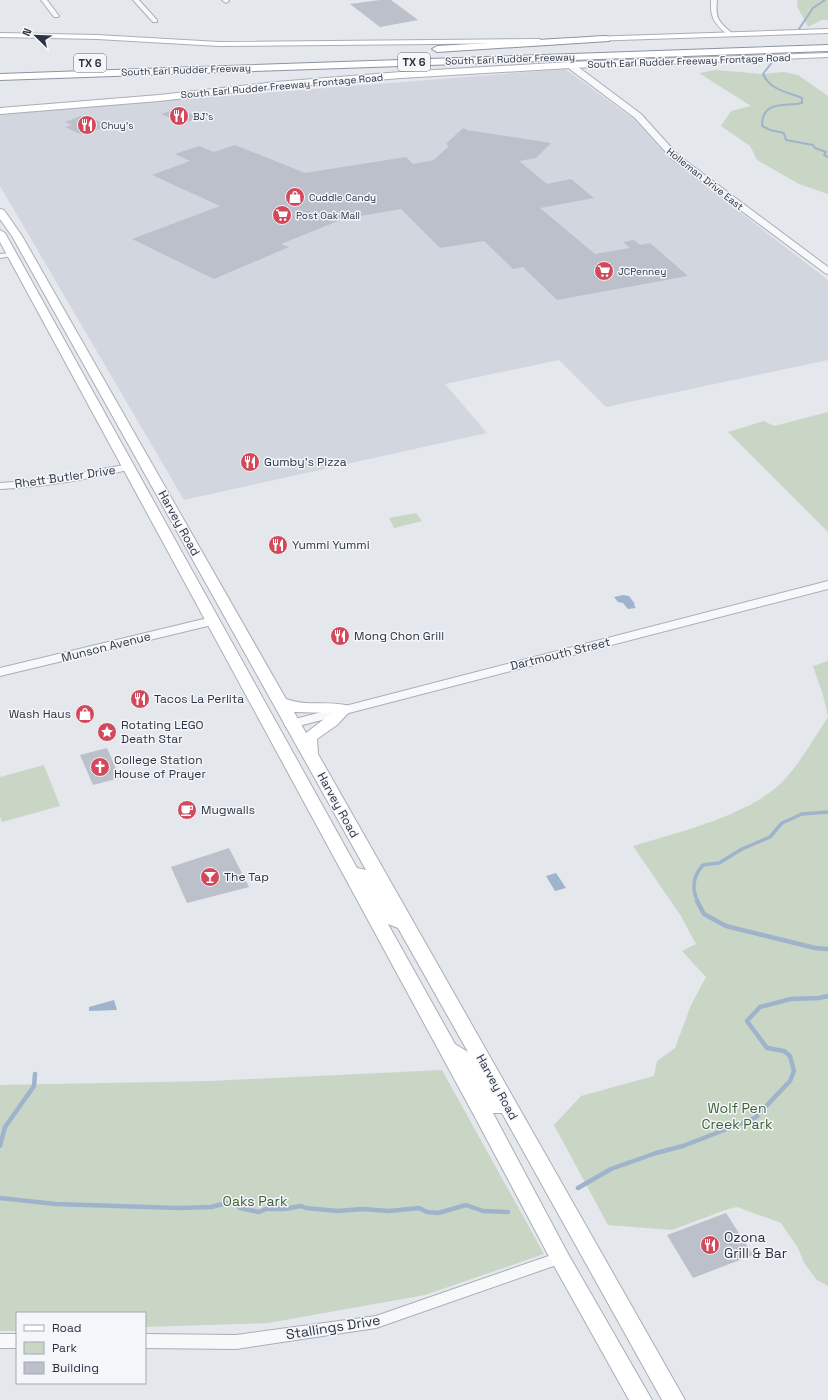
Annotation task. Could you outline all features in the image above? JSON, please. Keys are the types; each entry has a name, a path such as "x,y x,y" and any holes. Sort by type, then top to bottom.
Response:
{"highway":[{"name":"South Earl Rudder Freeway","path":"605,39 374,53 828,39"},
{"name":"South Earl Rudder Freeway","path":"0,77 828,48"},
{"path":"755,58 828,54"},
{"name":"South Earl Rudder Freeway","path":"0,67 171,60"},
{"path":"131,72 342,73 475,70"}],"main road":[{"path":"0,35 97,37 219,44 524,41 828,32"},
{"name":"South Earl Rudder Freeway Frontage Road","path":"0,111 151,98 276,84 475,70 755,58"},
{"name":"Harvey Road","path":"0,212 17,236 161,490 291,724 310,754 406,924 506,1105 674,1400"},
{"name":"Harvey Road","path":"0,233 447,1048 560,1258 641,1400"},
{"path":"11,255 18,254 25,265 34,267"},
{"path":"56,337 71,333"},
{"path":"92,400 103,404 113,422 122,423"},
{"path":"129,467 137,467 150,487 161,490"},
{"path":"212,621 219,614 217,604 218,593"},
{"path":"212,621 224,624 234,639 249,648"},
{"path":"255,698 269,702 280,721 291,724 288,732 291,746 287,758"},
{"path":"279,702 295,708 317,707 344,709"},
{"path":"310,754 308,742 311,736 328,725 344,709"},
{"path":"352,875 358,874 366,876 390,918 406,924"},
{"path":"447,1048 468,1062 494,1106 506,1105"}],"street":[{"path":"44,0 56,16"},
{"path":"136,0 154,21"},
{"path":"714,0 714,17 719,25 731,35"},
{"name":"Holleman Drive East","path":"570,65 638,116 663,145 676,157 828,271"},
{"path":"0,256 11,255"},
{"name":"Rhett Butler Drive","path":"0,486 43,483 129,467"},
{"name":"Dartmouth Street","path":"291,724 344,709 828,585"},
{"name":"Munson Avenue","path":"0,672 212,621"},
{"name":"Stallings Drive","path":"146,1341 236,1342 376,1322 560,1258"},
{"path":"0,1341 16,1341"}],"shaded area":[{"path":"565,69 635,120 667,156 828,280 828,360 606,407 559,360 445,384 487,433 184,500 0,186 0,114"}],"green space":[{"path":"798,0 828,0 828,20 822,20 808,27 797,6"},
{"path":"716,70 763,74 784,72 798,75 828,96 828,194 799,184 757,160 750,146 721,126 731,111 751,106 699,73"},
{"path":"828,412 828,532 728,432 764,421 774,426"},
{"path":"416,513 422,521 394,528 389,518"},
{"path":"828,661 828,717 823,695 813,666"},
{"name":"Wolf Pen Creek Park","path":"828,717 828,1286 817,1280 804,1263 798,1248 781,1223 737,1207 672,1230 608,1225 554,1125 581,1096 654,1076 657,1061 675,1048 691,1005 706,977 682,951 696,944 681,916 633,846 692,828 734,813 770,792 784,780 796,766"},
{"path":"44,765 60,806 2,822 0,817 0,777"},
{"name":"Oaks Park","path":"442,1070 544,1254 425,1295 268,1323 146,1327 146,1312 16,1312 16,1331 0,1331 0,1085 210,1081"}],"water":[{"path":"623,595 629,596 636,608 628,609 623,603 618,602 614,597"},
{"path":"556,873 566,888 555,891 546,876"},
{"path":"114,1000 117,1010 89,1011 89,1007"}],"building":[{"path":"391,0 418,20 380,27 350,4"},
{"name":"BJ's","path":"177,109 198,118 183,123 161,114"},
{"name":"Chuy's","path":"81,116 106,124 103,125 106,127 80,134 65,127 72,125 65,122"},
{"name":"Post Oak Mall","path":"463,128 467,130 551,143 536,158 519,161 547,184 571,179 594,198 540,208 595,254 630,248 623,242 634,240 640,245 650,243 688,276 557,300 523,267 513,269 484,241 440,248 401,209 343,219 281,244 289,247 214,279 132,239 220,206 152,175 190,161 175,154 199,146 214,152 235,145 305,173 406,157 413,164 434,160 449,146 446,144"},
{"name":"College Station House of Prayer","path":"107,748 120,778 93,785 80,755"},
{"name":"The Tap","path":"229,848 249,887 187,903 171,867"},
{"name":"Ozona Grill & Bar","path":"726,1213 753,1255 693,1278 667,1235"}],"waterway":[{"path":"799,29 813,8 825,0"},
{"path":"773,61 763,74 766,79 774,87 802,98 802,103 781,105 770,108 763,118 762,126 770,130 784,133 786,140 813,145 815,148 826,152 824,155 828,157"},
{"path":"698,902 694,892 694,882 697,873 703,865 719,863 742,849 770,837 782,823 802,814 828,812"},
{"path":"697,901 704,914 726,926 815,948 828,949"},
{"path":"578,1188 611,1169 656,1153 683,1146 755,1118 790,1081 794,1071 790,1056 784,1051 767,1048 747,1021 760,1007 791,999 819,998 828,996"},
{"path":"0,1146 5,1127 34,1086 35,1074"},
{"path":"0,1198 55,1204 179,1208 211,1207 227,1203 235,1204 240,1208 259,1212 266,1209 284,1209 301,1206 306,1208 337,1211 363,1209 389,1211 419,1208 427,1212 438,1213 466,1205 483,1211 508,1212"}],"place":[{"name":"BJ's","path":"179,116"},
{"name":"Chuy's","path":"87,125"},
{"name":"Cuddle Candy","path":"295,197"},
{"name":"Post Oak Mall","path":"282,215"},
{"name":"JCPenney","path":"604,271"},
{"name":"Gumby’s Pizza","path":"250,462"},
{"name":"Yummi Yummi","path":"278,545"},
{"name":"Mong Chon Grill","path":"340,636"},
{"name":"Tacos La Perlita","path":"140,699"},
{"name":"Wash Haus","path":"85,714"},
{"name":"Rotating LEGO Death Star","path":"107,732"},
{"name":"College Station House of Prayer","path":"100,767"},
{"name":"Mugwalls","path":"187,810"},
{"name":"The Tap","path":"210,877"},
{"name":"Ozona Grill & Bar","path":"710,1245"}]}
